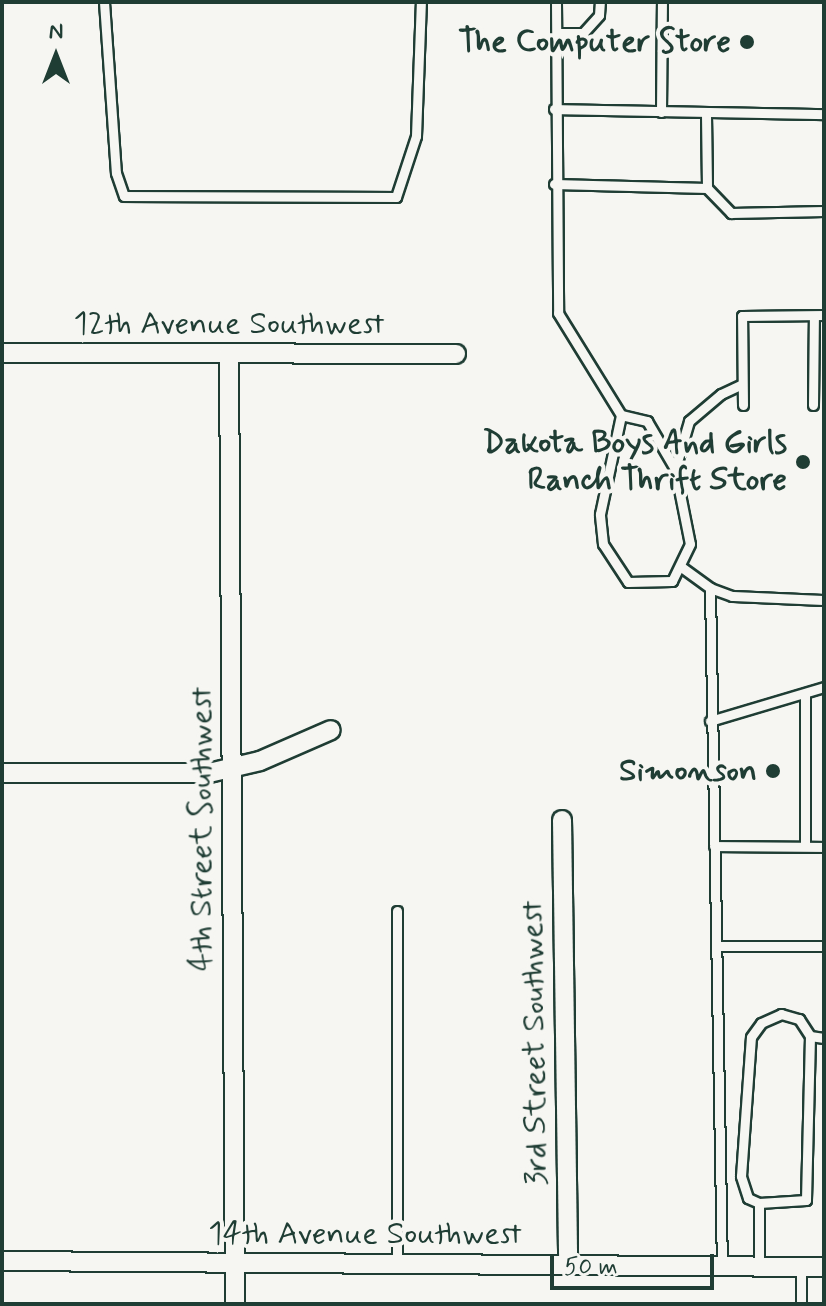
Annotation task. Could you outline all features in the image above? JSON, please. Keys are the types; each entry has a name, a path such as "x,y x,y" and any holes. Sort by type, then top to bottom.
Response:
{"street":[{"name":"12th Avenue Southwest","path":"2,353 456,354"},
{"name":"4th Street Southwest","path":"229,354 235,1304"},
{"path":"2,773 209,773 232,768 331,730"},
{"name":"3rd Street Southwest","path":"562,820 568,1265"},
{"name":"14th Avenue Southwest","path":"2,1261 824,1267"}],"lane":[{"path":"104,2 116,173 124,196 396,197 416,136 421,2"},
{"path":"556,2 554,184 558,313 621,415 600,514 603,544 628,582 672,581 690,544 675,469 647,421 621,415"},
{"path":"557,33 583,33 599,15 600,2"},
{"path":"661,112 662,2"},
{"path":"554,109 706,115 824,114"},
{"path":"706,115 707,188 731,213 824,211"},
{"path":"554,184 707,188"},
{"path":"743,405 742,316 819,315 813,405"},
{"path":"675,469 689,421 721,394 742,384"},
{"path":"680,566 710,588 732,596 824,600"},
{"path":"710,588 722,1266"},
{"path":"710,721 824,687"},
{"path":"805,694 811,732 805,846"},
{"path":"714,846 824,847"},
{"path":"397,911 397,1263"},
{"path":"717,946 824,946"},
{"path":"781,1014 799,1019 810,1036 806,1200 759,1203 748,1198 741,1176 751,1037 761,1023 781,1014"},
{"path":"810,1036 824,1038"},
{"path":"759,1203 759,1266"},
{"path":"801,1267 801,1304"}],"place":[{"name":"The Computer Store","path":"747,42"},
{"name":"Dakota Boys And Girls Ranch Thrift Store","path":"803,462"},
{"name":"Simonson","path":"773,771"}]}
